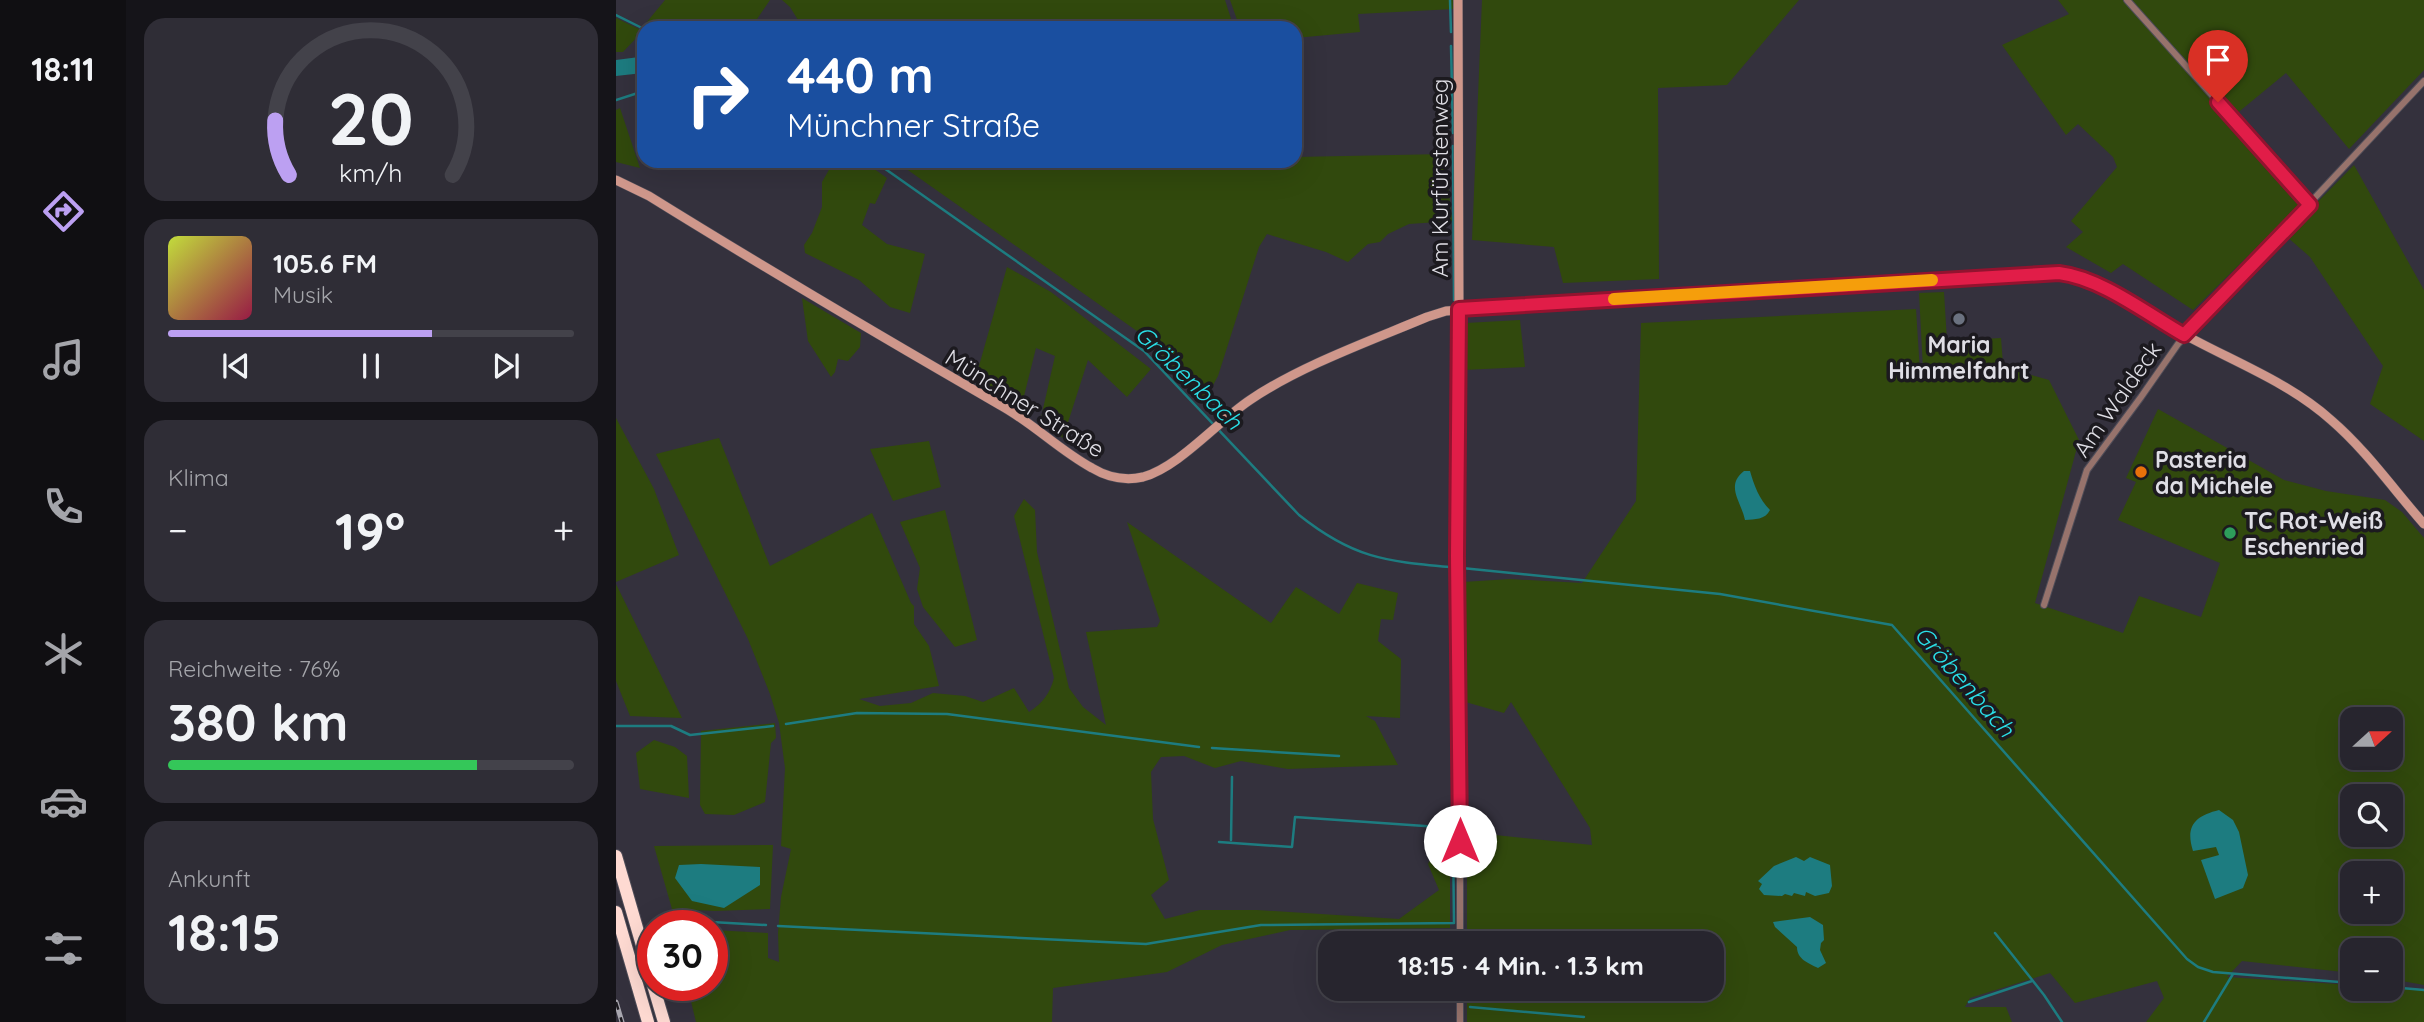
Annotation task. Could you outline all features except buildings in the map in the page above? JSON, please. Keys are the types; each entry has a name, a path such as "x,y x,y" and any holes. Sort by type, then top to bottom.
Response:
{"highway":[{"path":"616,856 637,929"},
{"path":"616,912 648,1022"},
{"path":"658,1001 664,1022"}],"street":[{"name":"Am Kurfürstenweg","path":"1458,0 1457,557 1460,931"},
{"path":"2127,0 2310,205"},
{"name":"Am Waldeck","path":"2044,605 2087,470 2184,335 2310,205 2424,81"},
{"name":"Münchner Straße","path":"616,180 649,196 918,359 1024,419 1082,462 1105,475 1129,478 1153,474 1166,467 1250,400 1287,377 1427,317 2059,273 2073,274 2096,284 2184,335 2294,393 2330,419 2360,449 2424,524"},
{"path":"1460,1001 1460,1022"}],"green space":[{"path":"665,0 770,0 756,21 648,21"},
{"path":"782,0 1225,0 1232,21 799,21"},
{"path":"1230,0 1454,0 1454,9 1358,14 1360,32 1302,37 1302,21 1238,21"},
{"path":"1482,0 1799,0 1727,85 1658,88 1659,279 1563,283 1554,247 1472,240"},
{"path":"2058,0 2124,0 2302,203 2193,310 2123,264 2111,273 2066,247 2083,232 2071,221 2117,167 2113,157 2078,124 2066,135 2002,45 2069,14"},
{"path":"2132,0 2424,0 2424,70 2349,149 2286,73 2235,115"},
{"path":"616,18 637,28 637,37 623,52 616,52"},
{"path":"620,108 637,159 637,167 616,162 616,110"},
{"path":"1445,154 1452,221 1409,224 1388,234 1380,242 1368,244 1348,262 1326,252 1267,234 1259,247 1218,376 1205,400 1144,336 905,168 1302,168 1302,157"},
{"path":"2354,165 2424,290 2424,441 2370,404 2383,366 2310,257 2285,235"},
{"path":"830,168 873,168 887,178 875,204 870,203 862,225 887,244 925,254 910,313 890,307 859,280 805,253 804,245 822,207 822,182"},
{"path":"1007,267 1051,292 1151,369 1127,397 1088,360 1063,438 1040,422 1055,356 1036,348 1021,408 975,380"},
{"path":"1944,292 1947,341 2001,338 2003,364 1923,369 1919,293"},
{"path":"802,298 861,333 860,347 848,361 838,359 831,377 808,341"},
{"path":"1916,309 1920,372 2003,367 2049,380 2079,440 2035,603 2123,633 2139,596 2201,617 2220,563 2118,520 2136,482 2126,478 2158,409 2284,480 2326,491 2385,500 2402,512 2424,538 2424,985 2403,981 2403,938 2340,938 2340,972 2242,961 2227,977 2340,984 2340,1001 2403,1001 2403,989 2424,989 2424,1022 2146,1022 2164,998 2157,981 2075,1003 2050,973 1970,998 1965,1007 2006,1007 2012,1022 1467,1022 1467,1001 1724,1001 1724,931 1467,931 1467,832 1592,845 1590,828 1511,702 1504,713 1462,701 1463,582 1510,579 1582,583 1636,501 1641,323"},
{"path":"1520,320 1525,367 1464,370 1466,323"},
{"path":"616,418 654,489 679,555 616,582"},
{"path":"719,438 770,566 872,513 914,606 914,624 929,646 939,686 859,699 880,706 911,703 933,693 965,696 983,702 1014,688 1029,712 1045,697 1054,678 1014,516 1024,499 1035,510 1037,552 1069,688 1083,707 1106,725 1086,632 1157,627 1160,621 1127,522 1271,623 1296,587 1339,614 1357,583 1398,593 1393,620 1381,619 1378,641 1401,659 1400,718 1366,716 1375,721 1398,765 1288,769 1241,761 1215,768 1184,756 1161,757 1151,772 1153,819 1169,880 1151,895 1165,919 1200,910 1257,910 1399,919 1439,890 1428,864 1432,856 1450,858 1450,928 1290,930 1222,945 1167,972 1053,988 1052,1022 696,1022 691,1001 728,1001 728,931 768,933 768,958 779,962 781,897 791,849 781,846 785,768 779,723 770,694 748,639 656,454"},
{"path":"929,441 941,487 893,501 870,449"},
{"path":"945,510 977,640 955,647 923,607 917,589 920,568 900,522"},
{"path":"616,584 682,718 630,716 616,681"},
{"path":"775,723 776,738 771,743 765,802 734,815 705,814 700,805 701,731"},
{"path":"654,740 675,747 687,756 689,798 640,789 636,753"},
{"path":"773,845 770,909 672,909 654,846"}],"water":[{"path":"637,57 637,74 616,76 616,60"},
{"path":"1744,471 1750,471 1757,492 1770,510 1763,517 1745,520 1735,488 1738,477"},
{"path":"2219,810 2233,820 2239,832 2248,875 2243,888 2215,899 2201,860 2219,855 2216,847 2193,851 2190,835 2198,819"},
{"path":"1796,857 1804,861 1810,857 1830,865 1832,886 1829,893 1815,896 1806,892 1805,896 1794,893 1792,896 1764,895 1759,889 1762,884 1758,881 1774,866"},
{"path":"679,865 760,867 760,885 724,908 692,901 675,878"},
{"path":"1810,917 1823,925 1824,940 1820,950 1826,963 1818,968 1801,958 1797,947 1773,922"}],"waterway":[{"path":"1450,0 1451,32"},
{"path":"616,15 637,26"},
{"path":"1451,46 1453,133"},
{"name":"Gröbenbach","path":"616,100 637,93"},
{"path":"1453,146 1454,300"},
{"name":"Gröbenbach","path":"884,168 1144,351 1299,515 1318,529 1353,549 1370,555 1450,567"},
{"path":"778,926 1146,944 1261,925 1454,923 1450,567 1456,321"},
{"name":"Gröbenbach","path":"1462,568 1720,594 1892,625 2187,959 2198,967 2213,972 2340,982"},
{"path":"786,724 857,713 947,714 1199,747"},
{"path":"616,726 671,726 690,735 773,726"},
{"path":"1212,748 1339,756"},
{"path":"1231,840 1232,777"},
{"path":"1219,842 1292,847 1295,817 1439,827 1452,814"},
{"path":"728,923 766,925"},
{"path":"1995,933 2062,1022"},
{"path":"2204,1022 2233,974"},
{"path":"1969,1002 2032,981"},
{"name":"Gröbenbach","path":"2403,988 2424,990"},
{"path":"1470,1007 1584,1017"}],"railway":[{"path":"616,1002 622,1022"}],"slow traffic":[{"path":"1614,299 1932,280"}],"place":[{"name":"Maria Himmelfahrt","path":"1959,319"},
{"name":"Pasteria da Michele","path":"2141,472"},
{"name":"TC Rot-Weiß Eschenried","path":"2230,533"}],"route":[{"path":"1460,841 1457,557 1459,309 2059,273 2073,274 2103,287 2184,335 2310,205 2218,102"}]}
